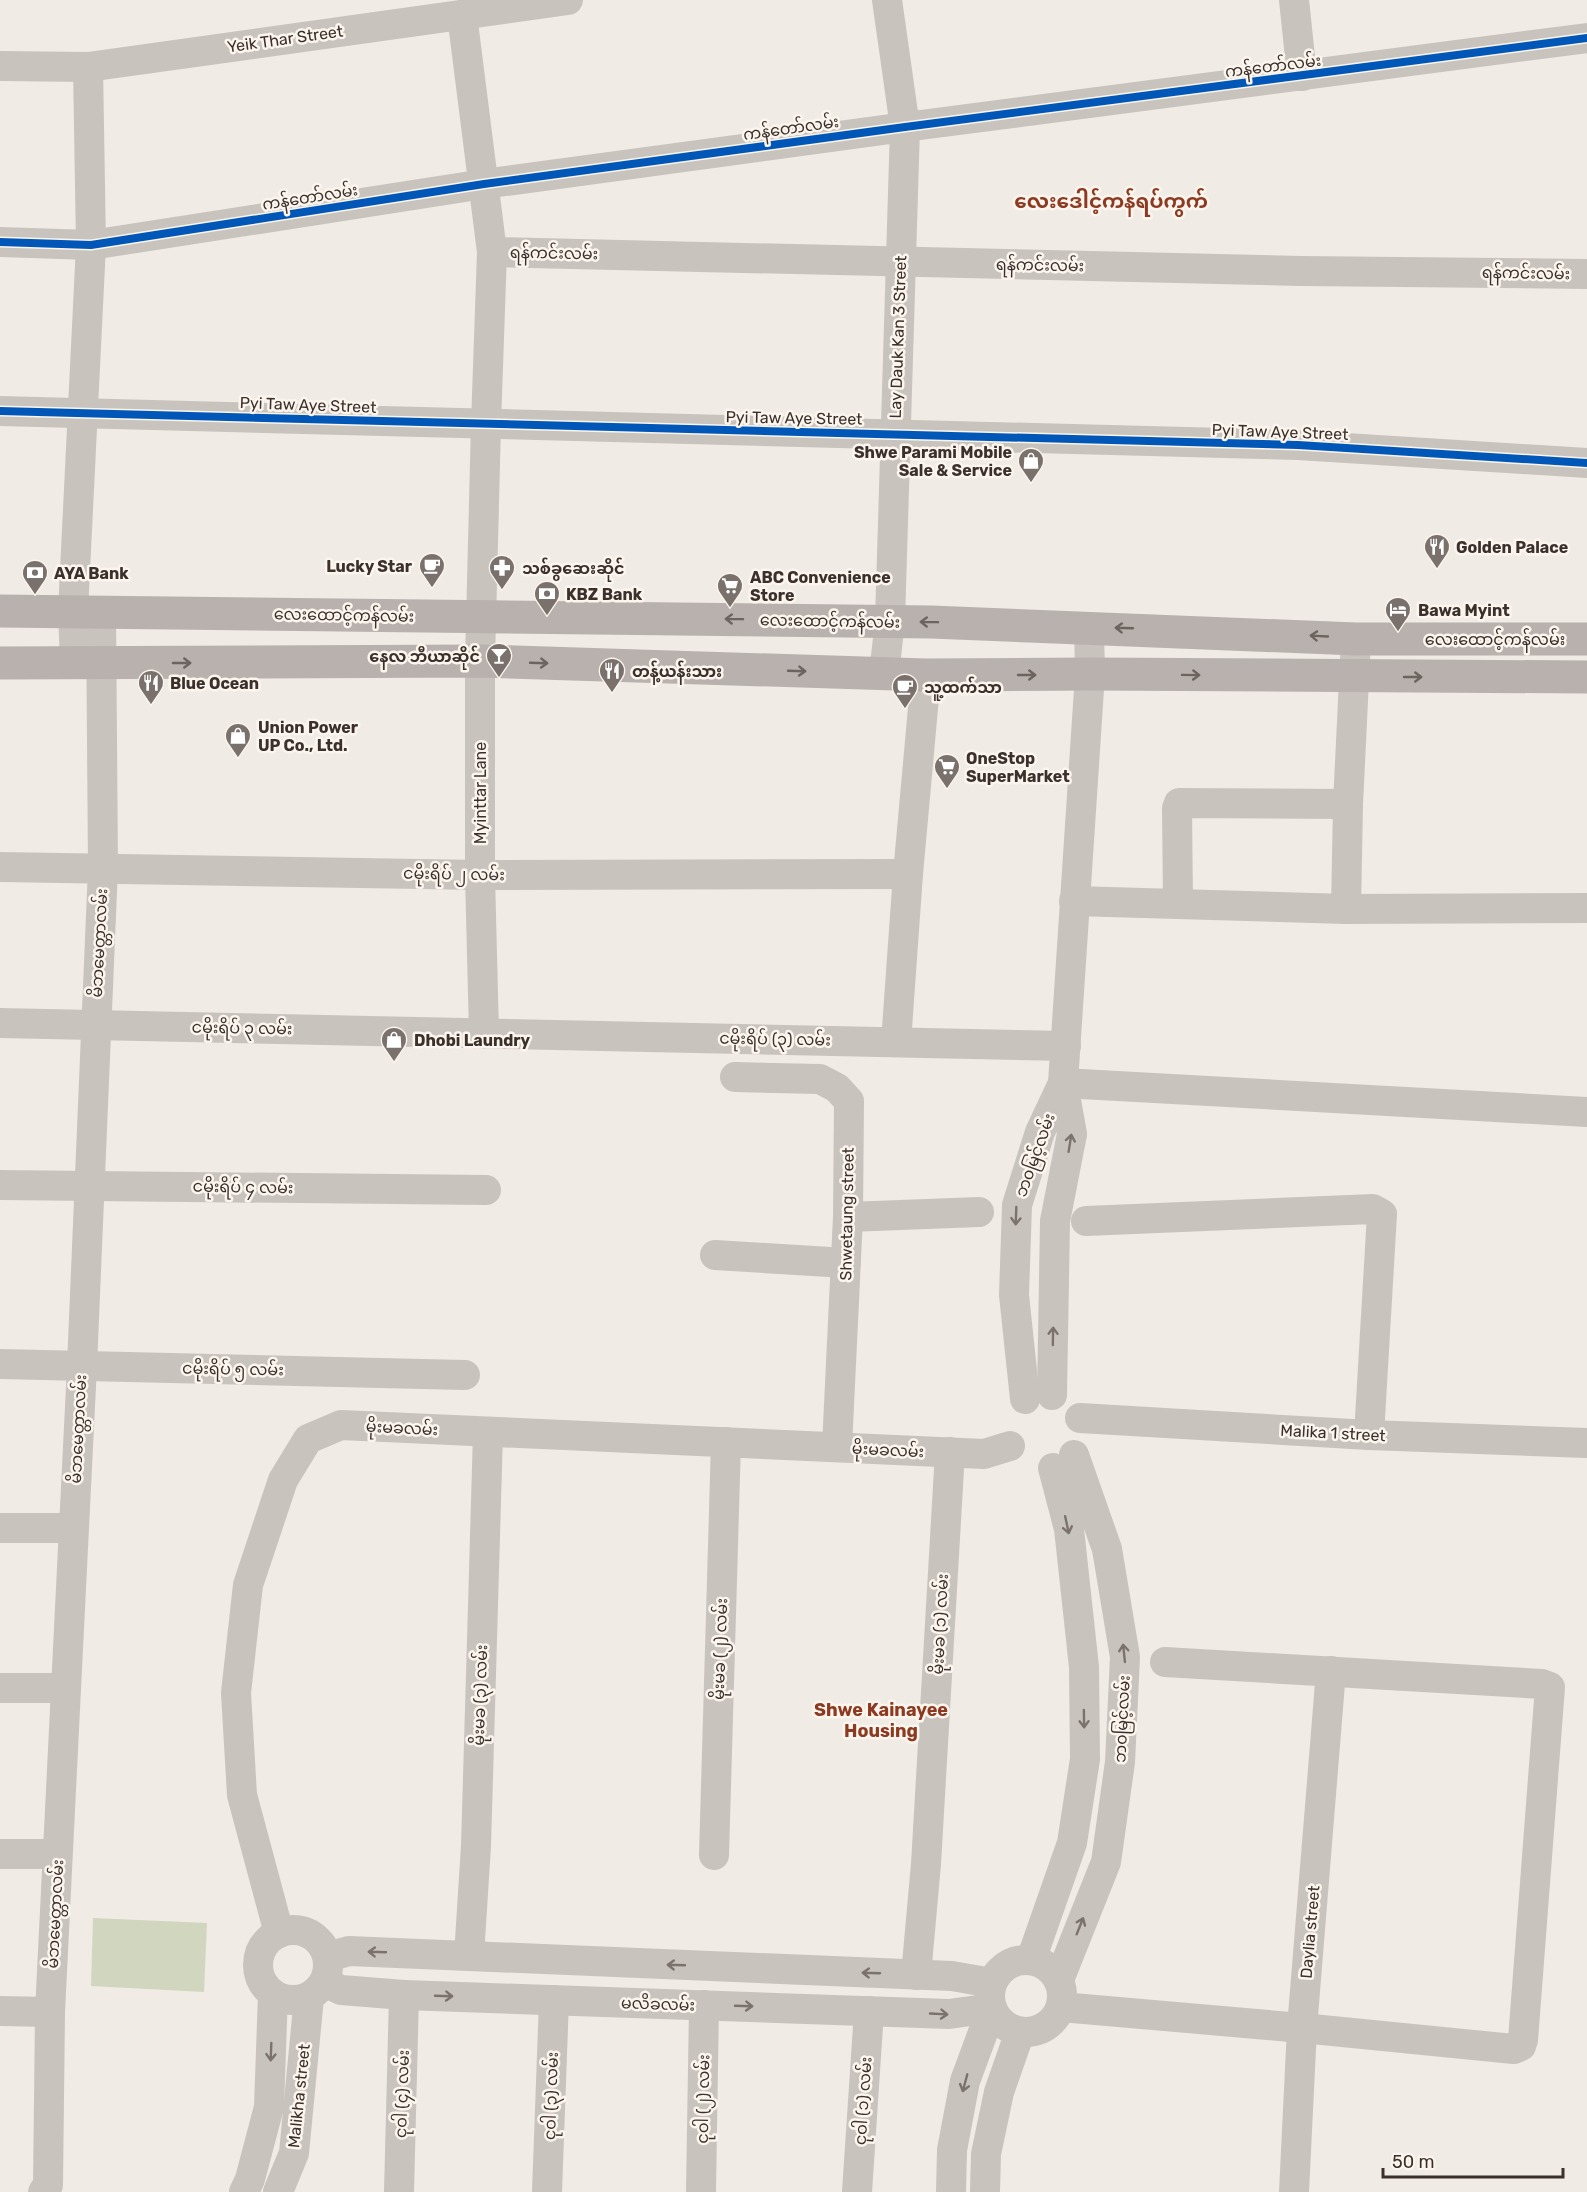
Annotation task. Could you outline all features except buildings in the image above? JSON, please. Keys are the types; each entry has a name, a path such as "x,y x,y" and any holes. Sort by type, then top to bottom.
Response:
{"main road":[{"name":"လေးထောင့်ကန်လမ်း","path":"0,611 890,621 1356,639 1587,639"},
{"path":"1539,676 1542,639"},
{"path":"0,663 480,662 926,675 1587,677"}],"street":[{"name":"Yeik Thar Street","path":"0,66 88,67 568,0"},
{"name":"Lay Dauk Kan 3 Street","path":"884,674 890,621 905,127 887,0"},
{"path":"1294,0 1302,76"},
{"name":"Myinttar Lane","path":"462,15 492,252 480,662 480,875 484,1033"},
{"name":"ကန်တော်လမ်း","path":"0,242 92,245 484,183 1587,38"},
{"name":"မိဘမေတ္တာလမ်း","path":"43,2192 48,2185 50,2012 72,1528 82,1365 103,868 89,664 83,413 92,245 88,67"},
{"name":"ရန်ကင်းလမ်း","path":"492,252 1300,271 1587,274"},
{"name":"Pyi Taw Aye Street","path":"0,411 1298,445 1587,463"},
{"path":"1089,627 1090,674 1064,1083 1587,1112"},
{"path":"1346,909 1348,804 1356,639"},
{"path":"896,1042 926,675"},
{"path":"1178,904 1177,808 1179,803 1348,804"},
{"name":"ငမိုးရိပ် ၂ လမ်း","path":"0,867 480,875 908,874"},
{"path":"1074,901 1346,909 1587,908"},
{"name":"ငမိုးရိပ် ၃ လမ်း","path":"0,1023 484,1033"},
{"name":"ငမိုးရိပ် (၃) လမ်း","path":"484,1033 1066,1046"},
{"name":"Shwetaung street","path":"735,1077 820,1079 837,1088 849,1101 848,1217 837,1447"},
{"name":"ဘ၀မြင့်လမ်း","path":"1038,1397 1055,1221 1072,1134 1064,1083"},
{"name":"ဘ၀မြင့်လမ်း","path":"1038,1397 1014,1295 1017,1205 1040,1132 1064,1083"},
{"name":"ငမိုးရိပ် ၄ လမ်း","path":"0,1185 486,1190"},
{"path":"1086,1221 1373,1209 1382,1214 1369,1435"},
{"path":"848,1217 979,1212"},
{"path":"715,1255 846,1263"},
{"name":"ငမိုးရိပ် ၅ လမ်း","path":"0,1364 465,1375"},
{"path":"1038,1397 1067,1401 1080,1418 1083,1431 1080,1444 1064,1462 1040,1468 1028,1465 1017,1457 1010,1446 1007,1432 1009,1419 1016,1408 1038,1397"},
{"name":"Malika 1 street","path":"1080,1418 1369,1435 1587,1443"},
{"name":"မိုးမခလမ်း","path":"279,1933 242,1795 236,1693 248,1585 283,1480 308,1439 341,1425 984,1454 1010,1446"},
{"name":"မိုးမခ (၃) လမ်း","path":"469,1956 476,1846 488,1433"},
{"name":"မိုးမခ (၂) လမ်း","path":"714,1855 726,1442"},
{"name":"မိုးမခ (၁) လမ်း","path":"916,1975 926,1864 950,1452"},
{"path":"1031,1960 1072,1843 1085,1759 1084,1667 1064,1462"},
{"name":"ဘ၀မြင့်လမ်း","path":"1060,1993 1106,1862 1120,1762 1125,1657 1107,1549 1064,1462"},
{"path":"0,1528 72,1528"},
{"path":"1060,1993 1302,2028 1514,2049 1521,2046 1551,1687 1542,1684 1165,1662"},
{"name":"Daylia street","path":"1294,2192 1302,2028 1331,1671"},
{"path":"0,1688 65,1688"},
{"path":"0,1854 57,1854"},
{"path":"320,1979 323,1946 314,1937 303,1931 291,1930 270,1938 264,1946 258,1966 260,1977 273,1994 284,1999 297,2000 320,1979 349,1951 952,1976 992,1996 1003,2024 1020,2031 1030,2032 1049,2024 1056,2016 1060,1993 1052,1970 1042,1964 1031,1960 1007,1964 995,1976 992,1996 965,2081 952,2150 951,2192"},
{"name":"မလိခလမ်း","path":"320,1979 341,1990 404,1995 949,2014 992,1996"},
{"name":"Malikha street","path":"278,2192 294,2153 320,1979"},
{"path":"244,2192 250,2179 269,2108 273,1994"},
{"name":"ငုဝါ (၄) လမ်း","path":"399,2192 404,1995"},
{"name":"ငုဝါ (၃) လမ်း","path":"547,2192 554,2000"},
{"name":"ငုဝါ (၂) လမ်း","path":"701,2192 704,2005"},
{"path":"0,2011 50,2012"},
{"name":"ငုဝါ (၁) လမ်း","path":"857,2192 869,2011"},
{"path":"985,2192 986,2154 999,2091 1020,2031"}],"green space":[{"path":"93,1918 207,1923 204,1992 91,1986"}],"cycle path":[{"path":"0,242 91,245 484,184 1587,38"},
{"path":"0,411 1298,445 1587,463"}],"place":[{"name":"Shwe Parami Mobile Sale & Service","path":"1031,484"},
{"name":"Golden Palace","path":"1437,570"},
{"name":"Lucky Star","path":"432,589"},
{"name":"သစ်ခွဆေးဆိုင်","path":"502,591"},
{"name":"AYA Bank","path":"35,596"},
{"name":"ABC Convenience Store","path":"730,609"},
{"name":"KBZ Bank","path":"547,617"},
{"name":"Bawa Myint","path":"1398,633"},
{"name":"နေလ ဘီယာဆိုင်","path":"499,679"},
{"name":"တန့်ယန်းသား","path":"612,694"},
{"name":"Blue Ocean","path":"151,706"},
{"name":"သူ့ထက်သာ","path":"905,710"},
{"name":"Union Power UP Co., Ltd.","path":"238,759"},
{"name":"OneStop SuperMarket","path":"947,790"},
{"name":"Dhobi Laundry","path":"394,1063"}],"district":[{"name":"လေးဒေါင့်ကန်ရပ်ကွက်","path":"1111,201"},
{"name":"Shwe Kainayee Housing","path":"881,1720"}]}
